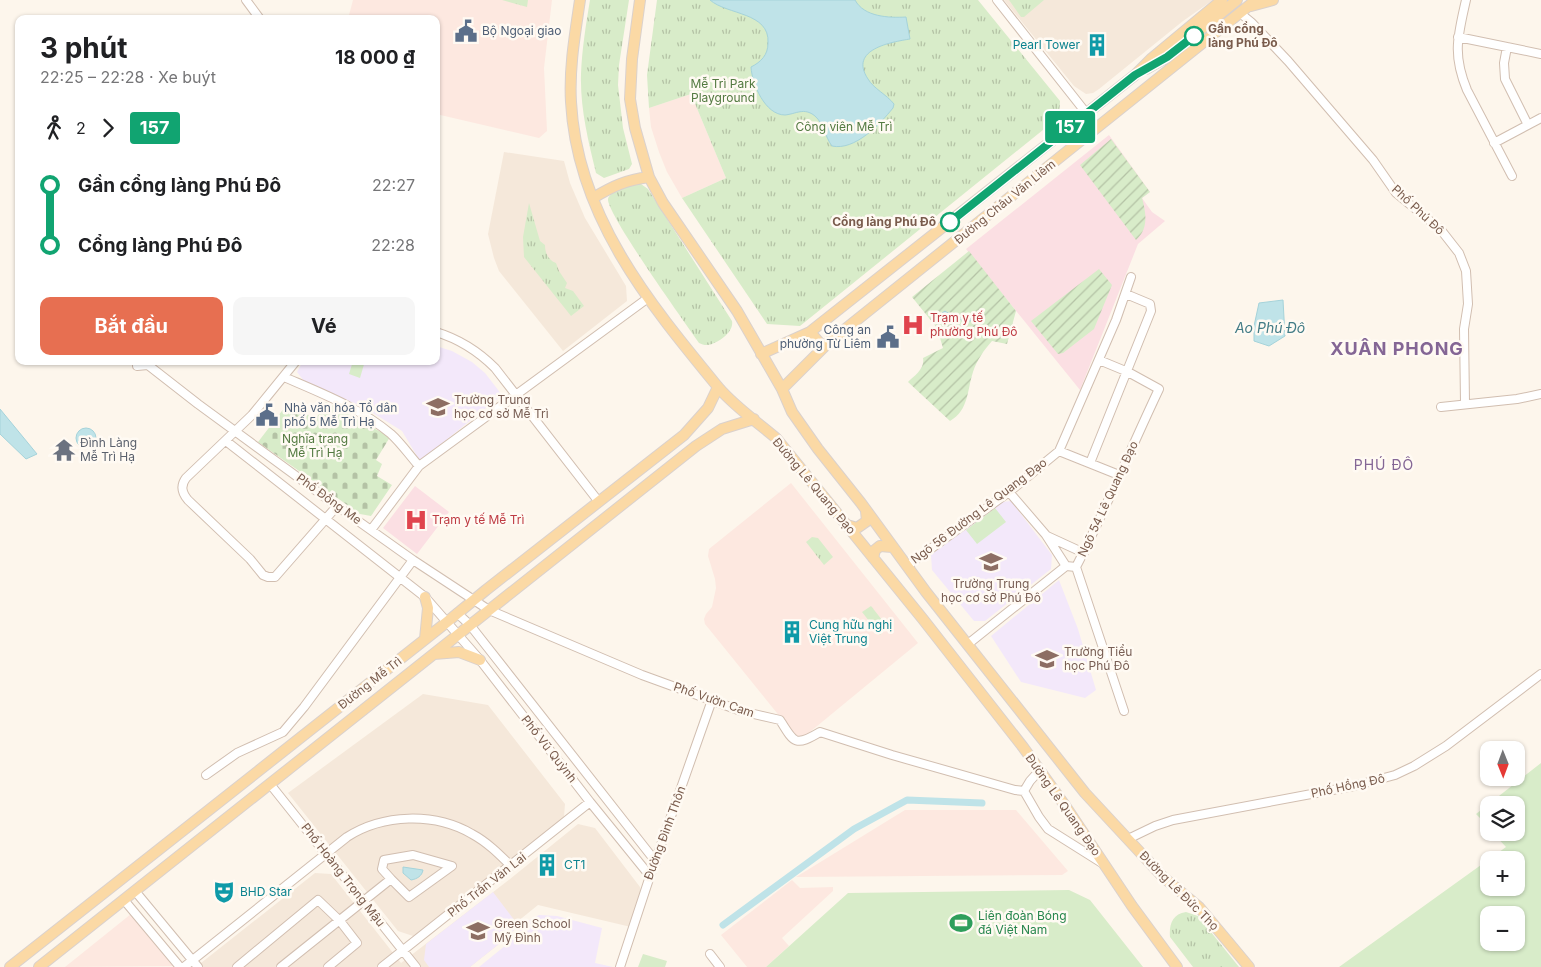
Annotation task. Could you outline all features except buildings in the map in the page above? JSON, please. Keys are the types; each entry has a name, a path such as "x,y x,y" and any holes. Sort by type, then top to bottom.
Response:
{"main road":[{"name":"Đường Lê Quang Đạo","path":"580,0 571,67 571,101 579,156 603,224 619,253 648,298 718,388 729,401 776,438 922,618 1040,770 1104,865"},
{"name":"Đường Lê Quang Đạo","path":"640,0 632,59 630,99 635,128 649,177 663,202 737,312 782,390 792,412 818,449 892,547 1085,793 1128,839"},
{"name":"Đường Châu Văn Liêm","path":"761,354 810,332 1087,114 1222,0"},
{"path":"1135,75 1167,57 1237,0"},
{"name":"Đường Châu Văn Liêm","path":"782,390 823,347 1256,0"},
{"path":"1244,10 1273,0"},
{"path":"593,198 613,186 649,177"},
{"path":"971,205 983,220"},
{"path":"810,332 823,347"},
{"name":"Đường Mễ Trì","path":"10,967 447,622 472,600 686,434 708,408 718,388"},
{"name":"Đường Mễ Trì","path":"39,967 696,446 722,429 754,419"},
{"path":"686,434 696,446"},
{"path":"847,525 857,528 862,525 866,521 866,511"},
{"path":"873,558 875,550 880,546 892,547"},
{"path":"425,597 428,608 425,639"},
{"path":"433,654 458,652 480,660"},
{"name":"Đường Lê Đức Thọ","path":"1128,839 1163,877 1199,907 1249,967"},
{"path":"1104,865 1176,967"},
{"path":"68,921 79,935"}],"street":[{"path":"246,0 257,15"},
{"path":"997,0 1087,114"},
{"path":"1466,0 1458,37 1457,54 1461,76 1512,176"},
{"name":"Phố Phú Đô","path":"1244,10 1251,22 1373,160 1396,193 1442,230 1459,253 1466,270 1468,304 1464,329 1465,404"},
{"path":"1458,37 1541,54"},
{"path":"1507,47 1504,63 1505,79 1528,125"},
{"path":"1494,143 1541,118"},
{"name":"Ngõ 56 Đường Lê Quang Đạo","path":"907,566 1009,492 1059,451 1099,360 1132,277"},
{"path":"1090,463 1152,311 1150,304 1126,294"},
{"path":"371,530 419,466 648,298"},
{"path":"440,333 451,336 480,353 495,368 599,502"},
{"path":"1099,360 1128,372"},
{"path":"138,366 148,365"},
{"name":"Phố Đồng Me","path":"148,365 337,506 472,600"},
{"path":"293,365 236,432 184,481 182,490 188,500 250,559 263,575 268,577 275,577 337,506"},
{"name":"Ngõ 54 Lê Quang Đạo","path":"968,644 1066,566 1076,567 1101,519 1159,389 1128,372"},
{"path":"284,378 326,395 357,411 392,434 419,466"},
{"path":"1441,407 1541,394"},
{"name":"Phố Đồng Me","path":"226,441 425,597 447,622"},
{"path":"1059,451 1119,475"},
{"path":"1009,492 1046,535 1066,566"},
{"path":"1046,535 1084,553"},
{"path":"206,775 238,753 283,732 304,707 413,560"},
{"path":"1076,567 1124,711"},
{"name":"Phố Vườn Cam","path":"472,600 489,610 590,654 742,711 780,720 791,738 798,742 804,742 820,732 892,755 1024,791"},
{"path":"457,613 470,625"},
{"name":"Phố Vũ Quỳnh","path":"447,622 480,660 650,876"},
{"name":"Phố Vũ Quỳnh","path":"470,625 656,862"},
{"name":"Phố Hồng Đô","path":"1128,839 1173,820 1362,784 1395,775 1414,766 1446,746 1541,674"},
{"name":"Đường Đình Thôn","path":"620,967 712,700"},
{"path":"1040,770 1024,791 1039,817 1048,829 1104,865"},
{"name":"Phố Hoàng Trọng Mậu","path":"270,784 416,967"},
{"name":"Phố Trần Văn Lai","path":"382,967 590,802"},
{"path":"124,900 182,967 347,837 364,827 391,820 413,819 449,824 472,834 490,846 511,866"},
{"path":"413,855 452,866 409,897 391,879 382,869 384,860 413,855"},
{"path":"282,967 363,901 370,898 391,879"},
{"path":"135,891 198,967"},
{"path":"237,967 318,900 340,921 357,943 328,967"},
{"path":"710,954 720,967"}],"shaded area":[{"path":"353,0 552,0 544,68 547,131 539,138 440,115 440,15 349,15"},
{"path":"1004,0 1213,0 1183,21 1099,89 1093,93 1086,94 1074,86"},
{"path":"691,94 726,178 682,198 667,172 659,152 651,127 649,108"},
{"path":"1109,135 1150,192 1142,198 1152,212 1165,221 1138,244 1080,390 966,249"},
{"path":"504,152 564,161 570,183 585,218 626,286 627,301 563,351 499,271 494,258 488,234"},
{"name":"Trường Trung học cơ sở Mễ Trì","path":"440,347 452,351 472,362 485,373 502,395 420,461 402,431 365,408 304,381 297,372 301,365 440,365"},
{"path":"791,483 918,643 805,736 799,738 705,624 704,619 712,607 716,588 708,556 709,549"},
{"name":"Trạm y tế Mễ Trì","path":"415,486 449,512 417,554 383,528"},
{"name":"Trường Trung học cơ sở Phú Đô","path":"1011,501 1052,555 1051,569 985,621 974,621 932,570 931,555 1002,502"},
{"name":"Trường Tiểu học Phú Đô","path":"1059,580 1078,629 1096,690 1085,698 1021,682 991,636"},
{"path":"423,694 488,705 565,804 564,817 416,937 398,931 288,793"},
{"path":"905,810 1016,810 1068,871 1062,875 796,877"},
{"path":"578,824 595,828 640,887 642,896 631,927 538,905 517,922 518,925 509,936 470,967 196,967 315,873 331,874 401,963"},
{"path":"792,880 800,888 833,887 833,891 782,938 789,946 766,967 747,967 721,935"},
{"name":"Green School Mỹ Đình","path":"493,892 518,925 509,936 470,967 429,967 424,960 426,944"},
{"path":"131,914 173,966 65,967"},
{"path":"539,915 557,916 602,928 595,963 613,967 479,967 511,941 526,922"}],"green space":[{"path":"502,0 528,0 527,7"},
{"path":"590,0 629,0 619,65 618,85 623,128 632,164 629,169 604,178 596,173 583,112 582,55"},
{"name":"Công viên Mễ Trì","path":"657,0 978,0 1060,101 1059,117 800,326 767,324 682,198 726,178 691,94 649,108 647,75"},
{"path":"1009,0 1044,0 1024,17 1021,17"},
{"path":"1111,139 1150,192 1142,198 1145,209 1145,226 1136,240 1080,165"},
{"path":"634,184 641,184 648,189 732,321 729,332 716,343 704,345 699,343 632,246 611,208 609,196"},
{"path":"529,203 540,241 545,245 548,256 556,263 567,283 565,288 573,291 584,306 571,316 524,257 523,237"},
{"path":"969,251 1016,311 1007,344 992,341 986,348 975,368 964,405 961,411 950,421 908,382 921,369 923,358 943,348 937,328 912,297"},
{"path":"1099,269 1112,285 1094,329 1063,353 1058,354 1031,321"},
{"path":"352,365 364,365 360,378 349,374"},
{"name":"Nghĩa trang Mễ Trì Hạ","path":"326,402 390,437 376,460 382,464 377,476 392,485 371,516 360,514 258,442 288,403 305,414 317,417"},
{"path":"995,508 1006,522 977,544 966,530"},
{"path":"812,537 818,538 833,557 824,565 806,542"},
{"path":"871,606 886,625 880,635 862,612"},
{"path":"1541,763 1541,967 1339,967 1480,866 1480,896 1525,896 1525,851 1500,851 1506,847 1500,841 1525,841 1525,796 1499,796 1512,786 1525,786 1525,776"},
{"name":"Liên đoàn Bóng đá Việt Nam","path":"1069,890 1090,900 1143,967 766,967 848,893"},
{"path":"1186,912 1198,916 1239,967 1193,967 1170,937 1172,921 1177,915"},
{"path":"643,954 667,961 665,967 638,967"}],"water":[{"path":"710,0 855,0 859,6 871,13 885,17 906,17 910,39 893,42 875,49 868,54 864,61 863,69 868,79 873,86 894,104 893,108 866,135 841,146 832,146 820,123 811,113 804,111 785,115 771,110 757,90 751,67 758,63 765,55 768,47 767,33 762,25 755,20 717,5"},
{"name":"Ao Phú Đô","path":"1283,300 1285,336 1269,346 1254,341 1254,326 1259,303"},
{"path":"945,311 962,318 971,314 974,317 970,321 945,318 942,313"},
{"path":"0,409 37,454 26,459 0,434"},
{"path":"86,428 93,431 96,438 93,445 86,448 79,445 76,438 79,431"},
{"path":"403,867 423,870 422,874 411,880 403,873"}],"waterway":[{"path":"723,925 854,829 907,800 982,803"}],"bus line":[{"name":"157","path":"950,222 1135,75 1167,57 1194,36"}],"place":[{"name":"Bộ Ngoại giao","path":"466,31"},
{"name":"Gần cổng làng Phú Đô","path":"1194,36"},
{"name":"Pearl Tower","path":"1097,45"},
{"name":"Cổng làng Phú Đô","path":"950,222"},
{"name":"Trạm y tế phường Phú Đô","path":"913,325"},
{"name":"Công an phường Từ Liêm","path":"888,337"},
{"name":"Trường Trung học cơ sở Mễ Trì","path":"438,407"},
{"name":"Nhà văn hóa Tổ dân phố 5 Mễ Trì Hạ","path":"267,415"},
{"name":"Đình Làng Mễ Trì Hạ","path":"64,450"},
{"name":"Trạm y tế Mễ Trì","path":"416,520"},
{"name":"Trường Trung học cơ sở Phú Đô","path":"991,562"},
{"name":"Cung hữu nghị Việt Trung","path":"792,632"},
{"name":"Trường Tiểu học Phú Đô","path":"1047,659"},
{"name":"CT1","path":"547,865"},
{"name":"BHD Star","path":"224,892"},
{"name":"Liên đoàn Bóng đá Việt Nam","path":"961,923"},
{"name":"Green School Mỹ Đình","path":"478,931"}],"district":[{"name":"XUÂN PHONG","path":"1397,349"},
{"name":"PHÚ ĐÔ","path":"1384,465"}],"park label":[{"name":"Mễ Trì Park Playground","path":"723,91"}]}
